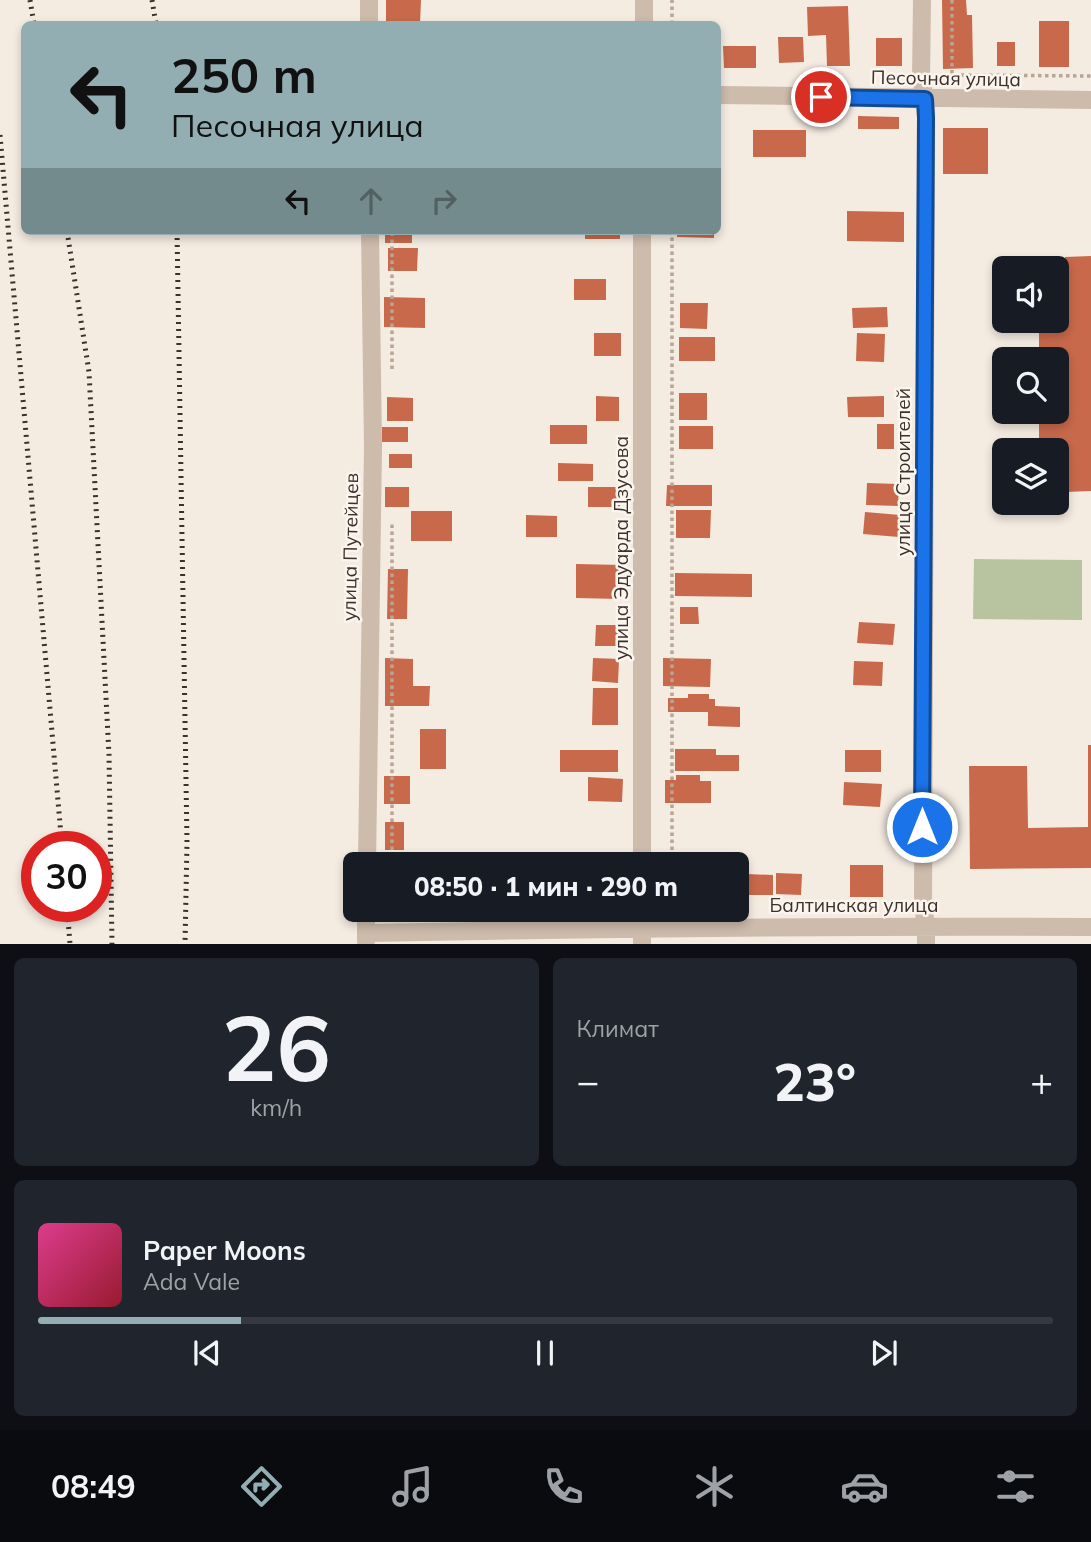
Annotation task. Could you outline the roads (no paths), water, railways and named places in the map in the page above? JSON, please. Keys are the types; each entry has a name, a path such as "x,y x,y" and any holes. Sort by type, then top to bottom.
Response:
{"street":[{"path":"369,0 369,21"},
{"path":"644,0 644,21"},
{"name":"улица Строителей","path":"922,0 921,79 926,131 922,788 923,905 926,934"},
{"name":"Песочная улица","path":"721,95 1091,100"},
{"name":"улица Путейцев","path":"367,852 373,446 370,235"},
{"name":"улица Эдуарда Дзусова","path":"642,235 642,852"},
{"name":"Балтинская улица","path":"366,938 642,927 926,934 1091,927"}],"railway":[{"path":"30,0 34,21"},
{"path":"152,0 156,21"},
{"path":"0,135 61,831"},
{"path":"68,235 89,372 109,755 112,944"},
{"path":"177,235 187,842 185,944"},
{"path":"68,922 70,944"}]}
